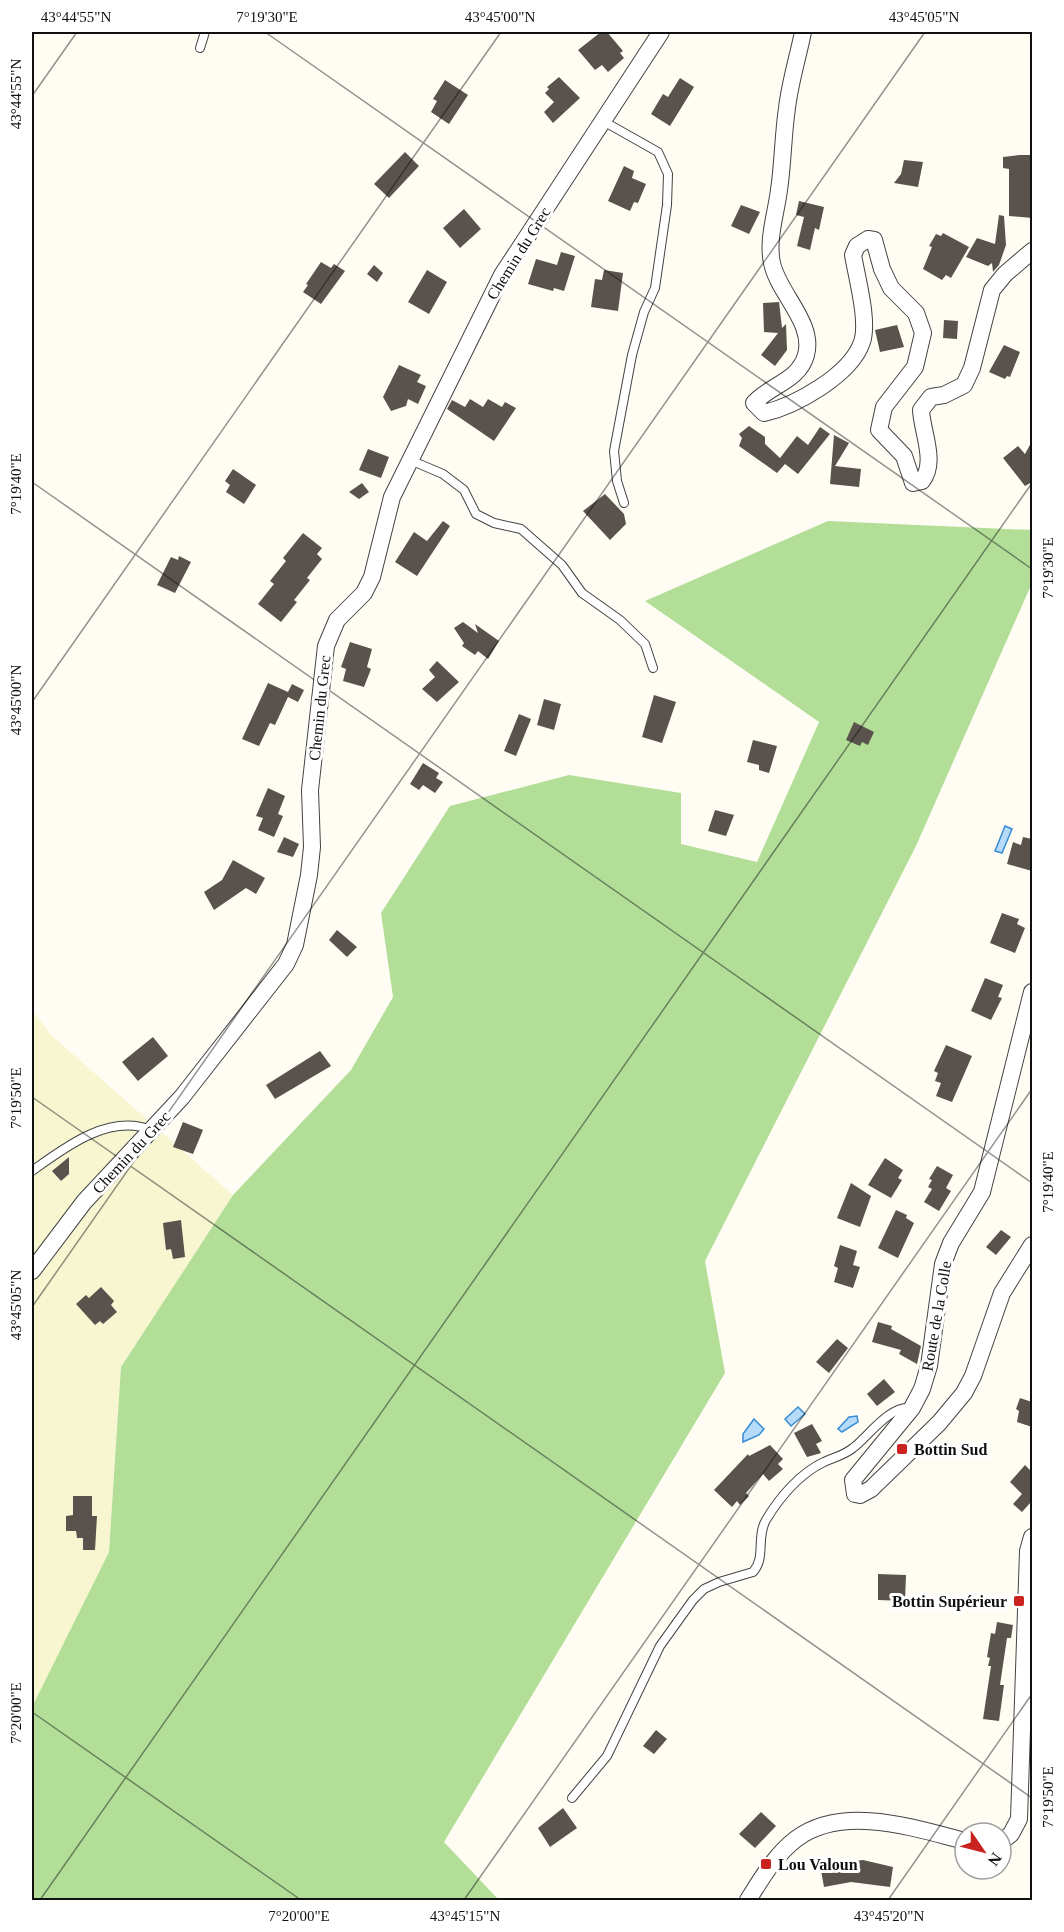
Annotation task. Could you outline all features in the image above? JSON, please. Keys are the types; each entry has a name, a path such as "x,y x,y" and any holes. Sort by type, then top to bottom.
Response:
{"street":[{"name":"Chemin du Grec","path":"32,1271 84,1202 182,1097 279,974 295,945 311,856 310,790 326,646 337,620 364,593 372,577 392,497 502,275 661,32"},
{"path":"803,32 787,106 779,189 770,248 773,266 808,338 807,352 803,366 791,378 761,395 754,403 764,413 784,408 827,383 853,357 862,343 864,327 854,255 857,246 868,239 874,240 879,249 882,268 891,288 916,313 923,333 915,367 884,407 879,430 904,456 913,483 922,481 927,475 929,455 921,410 931,397 944,395 964,385 972,368 992,290 1005,274 1032,251"},
{"name":"Route de la Colle","path":"1032,992 982,1192 951,1243 943,1264 929,1365 922,1389 912,1408 853,1480 852,1491 855,1494 860,1495 871,1489 939,1423 963,1393 973,1376 1005,1286 1032,1245"},
{"path":"1013,1830 1018,1819 1028,1551 1032,1537"},
{"path":"748,1900 775,1862 795,1840 828,1824 863,1822 902,1826 953,1838"}],"lane":[{"path":"200,48 205,32"},
{"path":"602,120 658,152 668,174 667,205 655,288 644,312 632,354 614,451 617,481 624,503"},
{"path":"410,460 443,474 464,490 476,514 494,523 521,529 562,564 582,593 620,620 645,644 653,668"},
{"path":"32,1172 65,1147 102,1130 139,1125 152,1130"},
{"path":"572,1798 607,1756 660,1646 693,1599 704,1589 753,1572 758,1566 761,1530 790,1488 808,1472 852,1449 899,1409 912,1408"}],"green space":[{"path":"828,521 1032,530 1032,583 916,846 705,1261 725,1373 444,1842 499,1900 32,1900 32,1707 109,1552 121,1367 233,1195 351,1070 393,997 381,913 450,806 569,775 681,793 681,844 757,862 819,722 645,601"},
{"path":"32,1010 50,1034 233,1195 121,1367 109,1552 32,1707"}],"water":[{"path":"1005,826 1012,829 1002,853 995,851"},
{"path":"798,1407 805,1414 791,1426 785,1419"},
{"path":"857,1416 858,1422 842,1432 838,1429 849,1417"},
{"path":"754,1419 764,1429 759,1435 743,1442 743,1434"}],"building":[{"path":"601,32 607,32 623,51 620,53 624,58 608,72 602,65 595,70 578,50"},
{"path":"559,77 580,98 553,123 544,112 554,102 545,93 549,89 547,87"},
{"path":"680,78 694,87 670,126 651,114 663,94 668,97"},
{"path":"445,80 468,95 449,124 431,112 437,101 433,99"},
{"path":"405,152 419,166 389,198 374,184"},
{"path":"1032,155 1032,218 1009,216 1009,169 1003,168 1003,157"},
{"path":"904,160 923,162 918,187 894,183 901,174"},
{"path":"624,166 634,171 632,178 646,184 638,203 634,202 630,211 608,201"},
{"path":"799,201 824,207 819,230 815,228 810,250 797,246 804,217 796,215"},
{"path":"741,205 760,212 749,234 731,226"},
{"path":"464,209 481,229 460,248 443,228"},
{"path":"999,215 1004,216 1006,245 999,265 993,272 992,263 988,266 966,257 977,238 995,244"},
{"path":"943,233 969,247 951,278 946,275 942,280 923,269 932,247 929,246 936,234 941,236"},
{"path":"561,252 575,256 564,291 554,288 553,291 528,284 536,259 557,265"},
{"path":"321,262 331,268 334,264 345,271 321,304 303,292"},
{"path":"374,265 383,273 377,282 367,274"},
{"path":"427,270 447,282 429,314 408,302"},
{"path":"604,270 623,273 618,311 591,307 595,279 602,280"},
{"path":"779,302 782,328 786,324 787,350 775,366 761,355 778,333 764,332 763,303"},
{"path":"944,320 958,321 957,339 943,338"},
{"path":"897,325 904,347 880,352 875,330"},
{"path":"1004,345 1020,352 1010,377 1007,376 1005,379 989,372"},
{"path":"399,365 421,375 417,382 426,386 418,404 408,399 406,406 391,411 383,397"},
{"path":"470,399 483,407 488,399 502,407 505,402 516,408 494,441 447,409 452,400 465,407"},
{"path":"749,426 765,437 765,444 780,458 797,436 808,445 820,427 830,434 798,474 785,464 777,473 739,446 742,438 739,434"},
{"path":"834,435 849,443 835,466 861,469 859,487 830,484"},
{"path":"1032,441 1032,482 1025,486 1003,458 1018,446 1025,454"},
{"path":"368,449 389,457 381,478 359,470"},
{"path":"233,469 256,485 244,504 226,492 230,485 225,481"},
{"path":"362,483 369,492 359,499 349,492"},
{"path":"605,494 624,514 626,524 610,540 583,511"},
{"path":"443,521 450,526 417,576 395,562 414,532 427,541"},
{"path":"303,533 322,548 317,554 322,559 307,578 310,580 294,600 297,602 281,622 258,604 274,584 270,581 286,561 283,558"},
{"path":"179,556 191,562 175,593 157,585 171,557 178,560"},
{"path":"463,622 478,633 475,624 499,641 488,659 478,651 475,655 462,646 464,643 454,628"},
{"path":"350,642 372,649 367,667 371,669 364,687 343,681 346,669 341,667"},
{"path":"437,661 459,682 437,702 422,689 435,677 429,670"},
{"path":"268,683 288,692 292,684 304,690 298,702 288,697 275,725 270,723 259,746 242,739"},
{"path":"654,695 676,702 662,743 642,737"},
{"path":"544,699 561,704 554,730 537,725"},
{"path":"519,714 531,719 516,756 504,751"},
{"path":"854,722 874,732 868,745 862,742 860,746 846,740"},
{"path":"753,740 777,746 769,773 759,770 759,765 747,762"},
{"path":"423,763 439,773 436,778 443,782 435,793 423,785 419,790 410,784"},
{"path":"268,788 285,796 278,814 283,816 274,837 258,830 263,818 256,816"},
{"path":"715,810 734,815 726,836 708,831"},
{"path":"284,837 299,844 293,857 277,852"},
{"path":"1023,837 1032,839 1032,871 1007,864 1013,842 1021,845"},
{"path":"233,860 265,878 256,894 246,888 214,910 204,892 222,880"},
{"path":"1002,913 1019,919 1017,924 1025,928 1015,953 990,943"},
{"path":"337,930 357,947 347,957 329,940"},
{"path":"985,978 1003,985 998,997 1002,998 991,1020 971,1011"},
{"path":"153,1037 168,1056 138,1081 122,1062"},
{"path":"946,1045 972,1056 952,1102 936,1096 941,1083 935,1081 938,1073 934,1071"},
{"path":"320,1051 331,1066 275,1099 266,1085"},
{"path":"183,1122 203,1130 193,1154 173,1147"},
{"path":"69,1157 69,1174 61,1181 52,1171"},
{"path":"885,1158 903,1170 898,1178 902,1180 891,1198 868,1185"},
{"path":"937,1166 953,1175 946,1188 951,1191 939,1211 924,1202 932,1189 928,1187 932,1180 929,1179"},
{"path":"851,1183 871,1196 860,1227 837,1218"},
{"path":"896,1210 907,1215 906,1218 914,1223 898,1258 878,1248"},
{"path":"181,1220 185,1257 173,1259 171,1249 166,1250 163,1223"},
{"path":"1001,1230 1011,1237 996,1255 986,1247"},
{"path":"840,1245 857,1251 853,1265 860,1267 853,1288 834,1282 838,1268 834,1266"},
{"path":"101,1287 114,1301 111,1305 117,1312 103,1324 100,1321 95,1325 76,1304 86,1295 89,1298"},
{"path":"878,1322 892,1326 891,1329 921,1346 917,1364 899,1354 901,1350 872,1342"},
{"path":"837,1339 848,1348 829,1373 816,1362"},
{"path":"884,1379 895,1392 877,1406 867,1394"},
{"path":"1020,1398 1032,1402 1032,1427 1017,1422 1019,1411 1016,1409"},
{"path":"812,1424 822,1441 816,1444 821,1453 807,1457 794,1433"},
{"path":"770,1445 783,1459 778,1464 783,1469 769,1481 763,1474 746,1493 749,1496 740,1505 737,1501 732,1507 714,1490 748,1454 749,1456"},
{"path":"1025,1465 1032,1472 1032,1503 1022,1512 1013,1504 1022,1494 1010,1482"},
{"path":"73,1496 92,1496 92,1516 97,1516 95,1550 83,1550 83,1538 77,1538 76,1531 66,1531 66,1516 73,1515"},
{"path":"878,1574 906,1575 905,1601 878,1600"},
{"path":"997,1622 1013,1625 1011,1638 1007,1638 1000,1685 1004,1685 999,1721 983,1719 991,1666 988,1666 990,1658 987,1657 991,1633 995,1634"},
{"path":"656,1730 667,1739 654,1754 643,1746"},
{"path":"563,1808 577,1828 550,1847 538,1828"},
{"path":"761,1812 776,1826 755,1848 739,1834"},
{"path":"863,1860 893,1867 890,1887 851,1882 824,1887 820,1865"}],"place":[{"name":"Bottin Sud","path":"902,1449"},
{"name":"Bottin Supérieur","path":"1019,1601"},
{"name":"Lou Valoun","path":"766,1864"}]}
